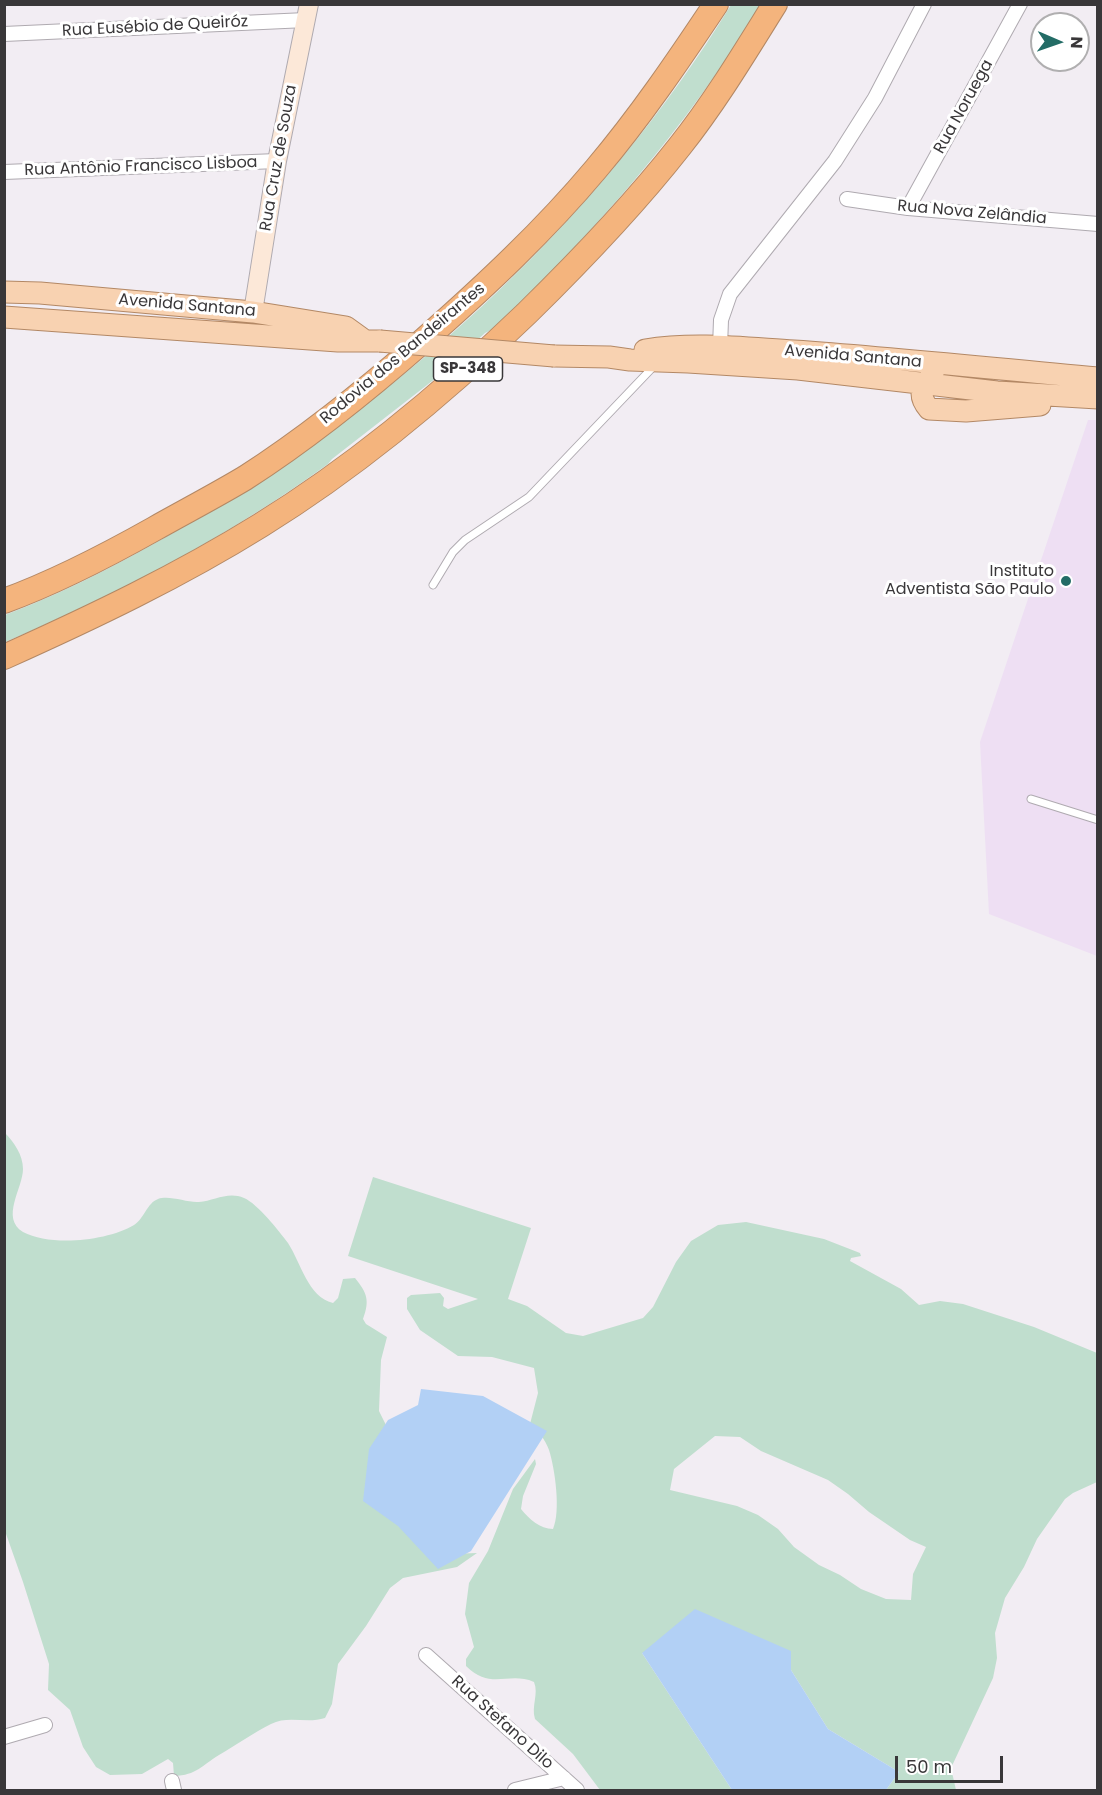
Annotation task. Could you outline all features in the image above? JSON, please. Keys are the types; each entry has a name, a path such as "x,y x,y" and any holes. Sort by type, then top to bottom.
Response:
{"highway":[{"name":"Rodovia dos Bandeirantes","path":"4,601 129,543 244,478 338,412 398,363 480,291 538,233 595,170 639,116 716,4"},
{"name":"SP-348","path":"4,657 138,596 262,524 328,481 400,428 450,386 564,276 625,212 681,145 742,57 775,4"}],"main road":[{"name":"Avenida Santana","path":"4,292 52,294 253,312 346,327 372,341"},
{"name":"Avenida Santana","path":"4,316 328,341 372,341 554,356 609,357 658,362 798,369 925,384"},
{"name":"Avenida Santana","path":"609,357 678,347 720,347 846,355 1098,378"},
{"path":"947,365 932,375 921,391 922,401 929,409 940,411 1054,404 1097,398"}],"street":[{"path":"720,347 721,320 730,294 835,161 875,98 924,4"},
{"name":"Rua Noruega","path":"908,208 1020,4"},
{"name":"Rua Eusébio de Queiróz","path":"4,34 307,12"},
{"name":"Rua Cruz de Souza","path":"253,312 277,161 307,12"},
{"name":"Rua Antônio Francisco Lisboa","path":"4,172 277,161"},
{"name":"Rua Nova Zelândia","path":"848,199 908,208 1098,224"},
{"name":"Rua Stefano Dilo","path":"426,1655 577,1791"},
{"path":"4,1737 45,1725"},
{"path":"515,1791 564,1778"}],"lane":[{"path":"433,585 453,552 465,540 529,497 658,362"},
{"path":"1031,799 1098,820"}],"shaded area":[{"name":"Instituto Adventista São Paulo","path":"1088,420 1097,420 1097,956 989,914 980,742"}],"green space":[{"path":"731,5 761,5 702,93 638,176 568,254 493,329 485,333 436,378 328,464 290,491 211,540 131,584 5,642 5,615 106,570 203,515 281,466 356,412 429,354 498,292 563,225 624,156 680,82"},
{"path":"5,1133 12,1140 23,1164 22,1177 14,1202 13,1219 16,1226 23,1232 35,1237 63,1241 94,1238 123,1231 134,1225 158,1199 199,1202 238,1196 250,1201 274,1225 293,1251 311,1287 324,1300 333,1303 338,1298 343,1279 355,1278 362,1288 367,1302 363,1319 366,1324 387,1337 381,1360 379,1411 450,1554 477,1553 457,1567 403,1578 390,1588 338,1664 332,1704 325,1718 277,1721 188,1774 174,1776 173,1763 168,1759 142,1774 110,1775 96,1767 83,1747 70,1710 48,1690 49,1664 5,1531"},
{"path":"373,1177 531,1228 508,1299 527,1306 566,1333 583,1336 643,1318 653,1307 676,1262 691,1241 718,1225 746,1222 824,1239 860,1253 861,1256 851,1258 850,1261 901,1289 919,1305 940,1301 963,1304 1034,1327 1097,1353 1097,1482 1065,1499 1037,1539 1024,1567 1005,1598 995,1633 997,1658 993,1678 951,1768 956,1790 886,1790 899,1772 828,1729 791,1670 642,1653 732,1790 600,1790 573,1754 535,1719 534,1682 516,1678 484,1678 466,1666 466,1659 474,1647 465,1614 469,1583 488,1551 513,1489 535,1459 536,1464 523,1496 521,1509 531,1520 544,1527 553,1529 555,1521 556,1490 549,1450 530,1424 538,1393 534,1368 492,1357 458,1356 420,1330 407,1309 407,1298 411,1295 440,1293 444,1298 443,1306 448,1309 478,1299 348,1256","holes":["715,1436 740,1437 761,1451 828,1480 869,1512 910,1540 926,1547 913,1574 911,1600 886,1599 861,1589 819,1565 794,1547 778,1529 758,1515 737,1506 670,1490 674,1469"]}],"water":[{"path":"421,1389 483,1396 547,1431 471,1551 438,1569 398,1526 363,1501 369,1449 388,1420 418,1405"},
{"path":"695,1609 791,1651 791,1670 828,1729 899,1772 886,1790 732,1790 642,1653"}],"place":[{"name":"Instituto Adventista São Paulo","path":"1066,581"}]}
